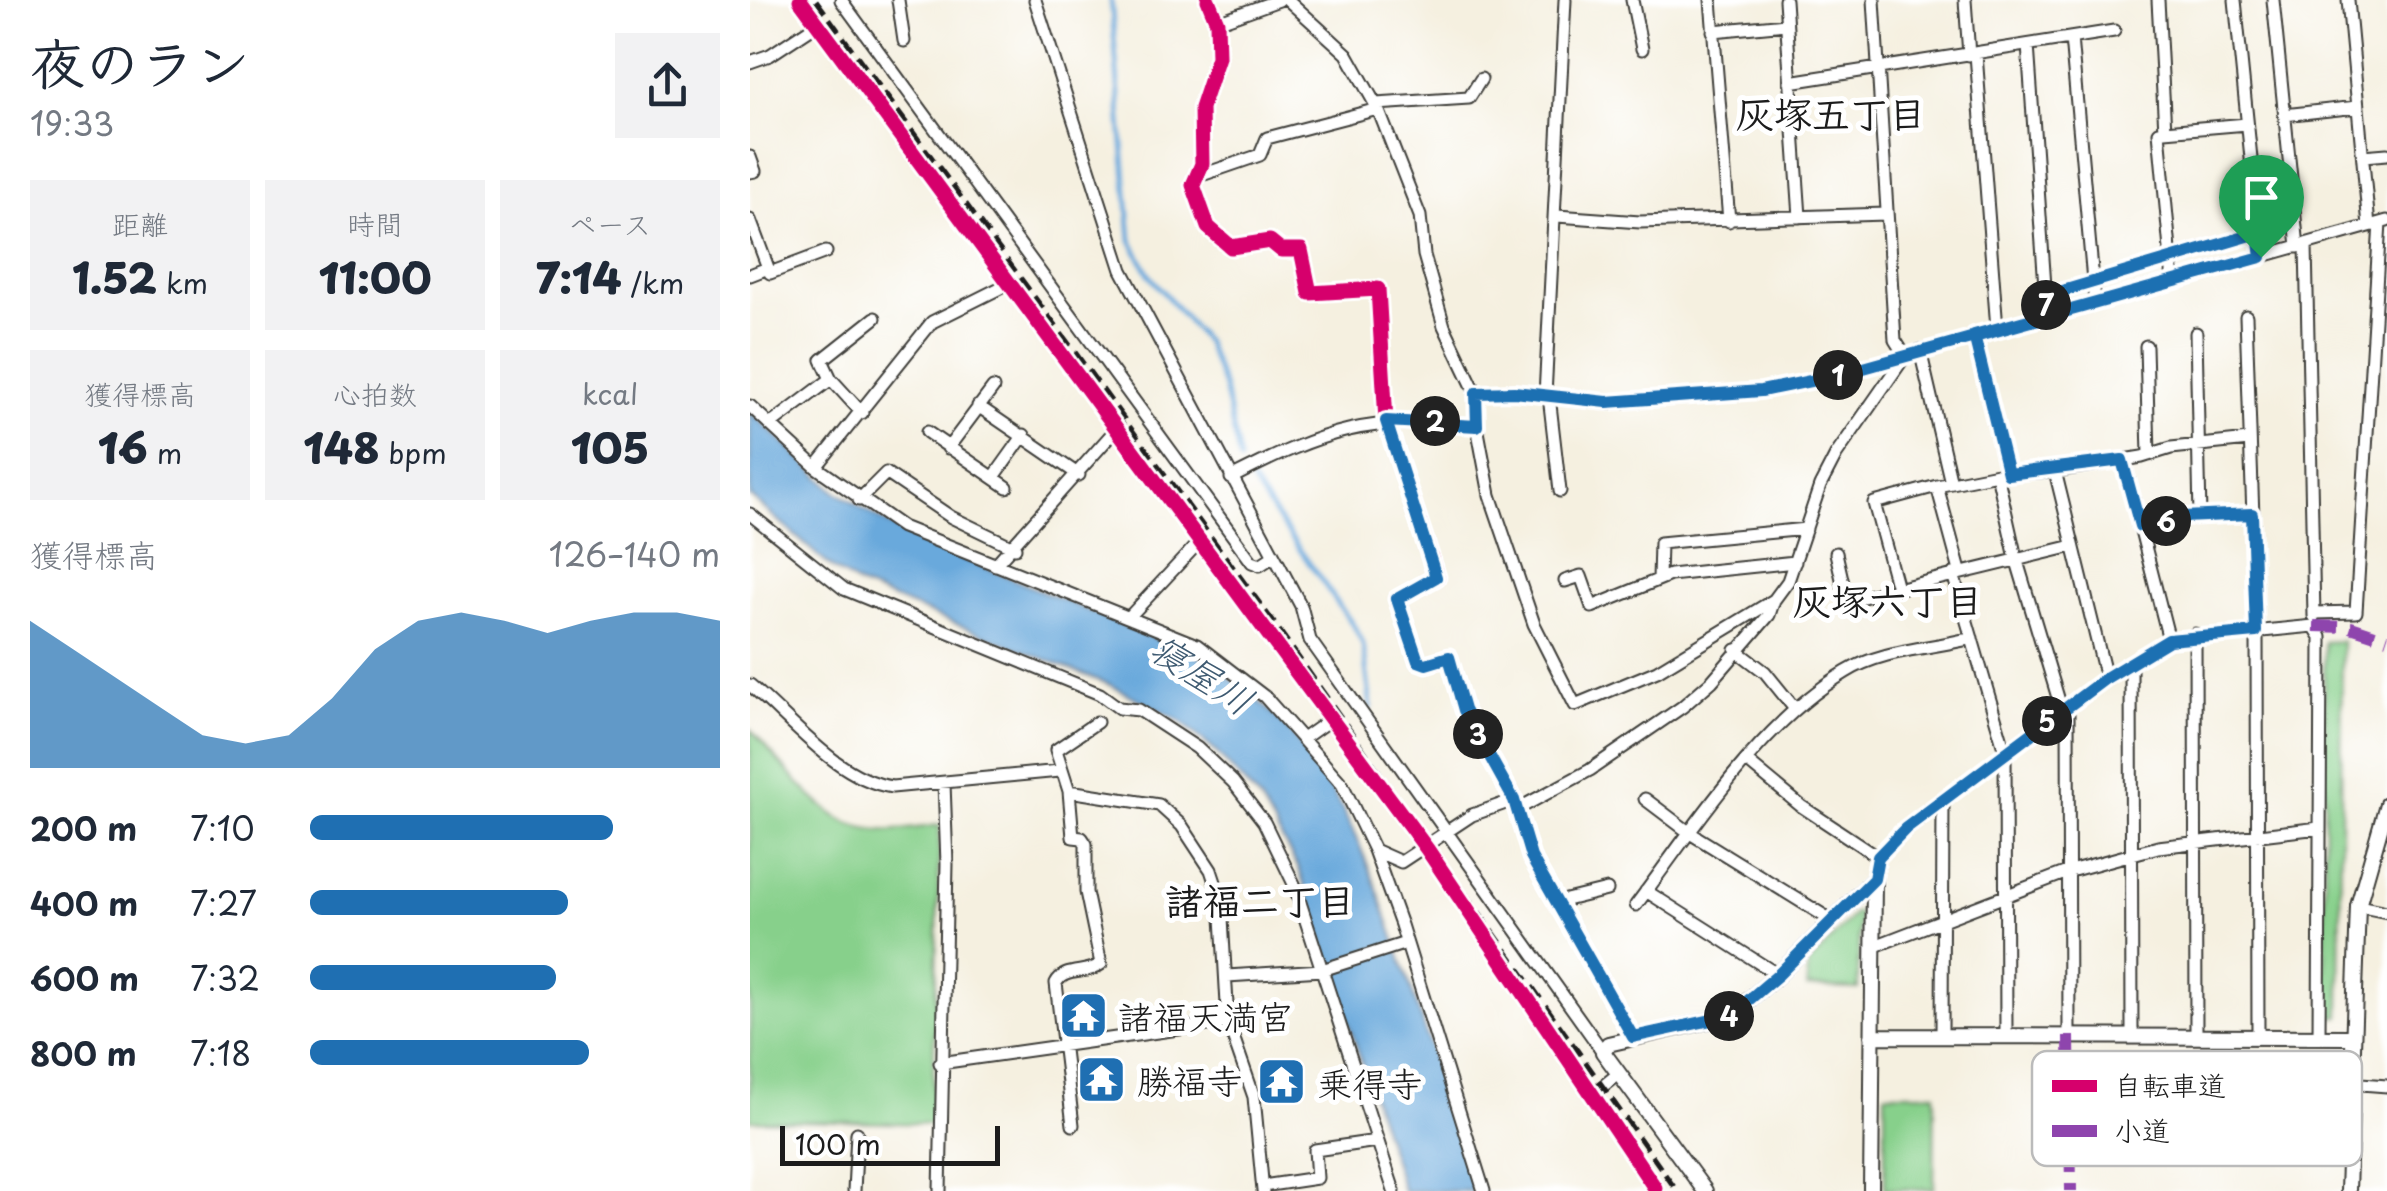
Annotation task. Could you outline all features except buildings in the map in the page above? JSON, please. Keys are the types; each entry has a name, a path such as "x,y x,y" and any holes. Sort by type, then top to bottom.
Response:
{"street":[{"path":"800,0 1119,426 1328,721 1426,850 1655,1188"},
{"path":"842,0 1252,562 1260,565 1274,556"},
{"path":"898,0 904,41"},
{"path":"1035,0 1122,270 1300,606 1310,640 1705,1191"},
{"path":"1208,0 1217,22 1218,57 1201,108 1202,164 1193,185 1208,227 1231,247 1270,240 1280,250 1301,250 1310,293 1378,289 1386,421 1436,577 1397,599 1418,661 1426,664 1449,657 1464,710 1515,805 1531,857 1633,1037"},
{"path":"1217,22 1280,0"},
{"path":"1560,491 1547,396 1566,0"},
{"path":"1632,0 1642,49"},
{"path":"1712,0 1729,221"},
{"path":"1784,0 1800,217"},
{"path":"1874,0 1895,340 1905,356"},
{"path":"1965,0 1997,329"},
{"path":"2158,0 2165,131"},
{"path":"2235,0 2261,257"},
{"path":"2273,0 2302,246 2314,619 2322,637 2319,1037"},
{"path":"1871,1191 1874,879 1878,857 2005,751 2106,678 2169,640 2196,634 2256,632 2356,612 2379,223 2363,156 2348,0"},
{"path":"1295,1 1346,54 1377,106 1420,216 1424,254 1444,326 1476,393 1477,426 1490,495 1534,624 1575,705 1602,697 1656,671 1774,600"},
{"path":"750,62 770,55 817,24"},
{"path":"1713,31 1786,24"},
{"path":"1790,82 2114,31"},
{"path":"2070,38 2095,303"},
{"path":"2028,45 2047,315"},
{"path":"1196,177 1260,155 1267,138 1377,106 1469,98 1481,78"},
{"path":"2284,115 2357,107"},
{"path":"2172,282 2159,132 2247,124"},
{"path":"2363,156 2387,154"},
{"path":"750,157 755,171 750,172"},
{"path":"1557,216 1640,222 1886,214"},
{"path":"750,220 770,274 826,252"},
{"path":"1476,393 1607,402 1761,391 1905,356 2379,223"},
{"path":"2046,296 2258,233"},
{"path":"750,275 768,268"},
{"path":"816,466 932,322 1012,282"},
{"path":"2246,316 2256,632 2258,1036"},
{"path":"862,413 831,379 822,360 875,318"},
{"path":"2196,333 2200,516"},
{"path":"1974,335 2016,558 2065,708 2070,871 2069,1036"},
{"path":"2146,346 2148,455"},
{"path":"1920,350 1952,483"},
{"path":"1374,850 1401,862 1426,850 1472,815 1515,805 1590,770 1653,728 1712,681 1769,616 1795,562 1836,455 1905,356"},
{"path":"770,426 831,379"},
{"path":"948,448 993,388"},
{"path":"750,406 816,466 902,527 1197,644 1228,664 1304,738 1342,784 1374,850 1484,1191"},
{"path":"978,406 1079,475"},
{"path":"1231,478 1298,444 1386,421 1477,426"},
{"path":"996,565 1016,548 1119,426"},
{"path":"927,432 1007,487"},
{"path":"994,477 1024,435"},
{"path":"1897,588 1874,503 2002,474 2055,472 2199,445 2249,440"},
{"path":"2122,460 2169,640"},
{"path":"2055,472 2106,678"},
{"path":"859,500 886,473 952,517 1016,548"},
{"path":"1938,486 1972,638 2005,751 2006,1036"},
{"path":"750,514 844,588 1100,694 1120,708 1138,710 1197,748 1233,782 1264,822 1294,884 1325,969 1394,1191"},
{"path":"2140,526 2200,516 2252,514"},
{"path":"1659,579 1660,544 1806,530"},
{"path":"1130,616 1200,541"},
{"path":"1836,553 1847,602 2073,546"},
{"path":"1565,581 1580,576 1592,607 1659,579 1795,562"},
{"path":"2196,634 2196,1036"},
{"path":"1636,905 1690,832 1795,710 1847,671 1878,657 1972,638"},
{"path":"1736,650 1765,672 1795,710"},
{"path":"2131,664 2132,1036"},
{"path":"1544,685 1558,678"},
{"path":"750,685 863,778 892,787 1060,770"},
{"path":"1304,738 1328,721"},
{"path":"1073,1125 1056,984 1065,974 1101,964 1086,892 1086,844 1082,838 1073,837 1068,791 1056,750 1098,722"},
{"path":"1748,762 1801,806 1878,857"},
{"path":"940,1191 947,864 944,783"},
{"path":"1068,791 1159,806 1182,826 1211,870 1220,900 1228,1022 1254,1097 1263,1188 1318,1178 1315,1150 1377,1141"},
{"path":"1645,799 1690,832 1831,920"},
{"path":"1942,800 1942,1036"},
{"path":"2349,1051 2358,906 2387,804"},
{"path":"1875,946 2070,871 2133,854 2196,842 2320,828"},
{"path":"1603,1052 1608,1044 1633,1037 1719,1020 1778,975 1874,879"},
{"path":"1558,902 1607,890"},
{"path":"1646,891 1778,975"},
{"path":"2358,906 2387,912"},
{"path":"1226,976 1325,969 1404,944"},
{"path":"940,1062 1228,1022"},
{"path":"1872,1036 2350,1037"},
{"path":"1592,1095 1618,1074"},
{"path":"2362,1084 2387,1086"},
{"path":"854,1191 857,1133"}],"green space":[{"path":"2342,641 2340,1016 2325,1017 2324,642"},
{"path":"750,729 813,797 841,819 875,830 940,825 932,1124 750,1120"},
{"path":"1859,913 1858,989 1807,987 1808,965"},
{"path":"1885,1093 1935,1093 1934,1189 1885,1189"}],"water":[{"name":"寝屋川","path":"750,411 835,491 901,532 1197,656 1241,686 1278,719 1333,793 1373,877 1476,1191 1403,1191 1299,869 1260,801 1215,751 1180,721 1110,685 860,586 833,569 750,496"}],"waterway":[{"path":"1111,0 1131,240 1150,276 1206,343 1224,388 1240,461"},
{"path":"1252,482 1355,628 1363,644 1371,707"}],"railway":[{"path":"816,0 1272,620 1677,1191"}],"marked path":[{"path":"2314,626 2351,627 2387,639"},
{"path":"2069,1036 2069,1051"},
{"path":"2071,1166 2071,1191"}],"cycle path":[{"path":"800,0 1427,849 1655,1188"},
{"path":"1208,0 1217,22 1218,57 1201,108 1202,164 1193,185 1208,227 1231,247 1270,241 1281,250 1301,250 1310,293 1378,289 1386,421 1437,577 1397,599 1418,661 1426,664 1449,657 1464,710 1514,800 1531,857 1633,1037"}],"place":[{"name":"諸福天満宮","path":"1083,1015"},
{"name":"勝福寺","path":"1102,1079"},
{"name":"乗得寺","path":"1282,1082"}],"district":[{"name":"灰塚五丁目","path":"1831,112"},
{"name":"灰塚六丁目","path":"1888,599"},
{"name":"諸福二丁目","path":"1260,899"}],"route":[{"path":"2261,257 2172,282 2047,315 1997,329 1920,350 1835,376 1761,391 1607,402 1514,392 1476,393 1477,426 1386,421 1404,488 1436,577 1397,599 1418,661 1426,664 1449,657 1464,710 1514,800 1531,857 1633,1037 1730,1016 1778,975 1874,879 1878,857 1906,828 2106,678 2169,640 2196,634 2256,632 2252,514 2183,517 2140,526 2122,460 2055,472 2008,474 1974,335 2047,315 2046,296 2258,233 2261,257"}]}
